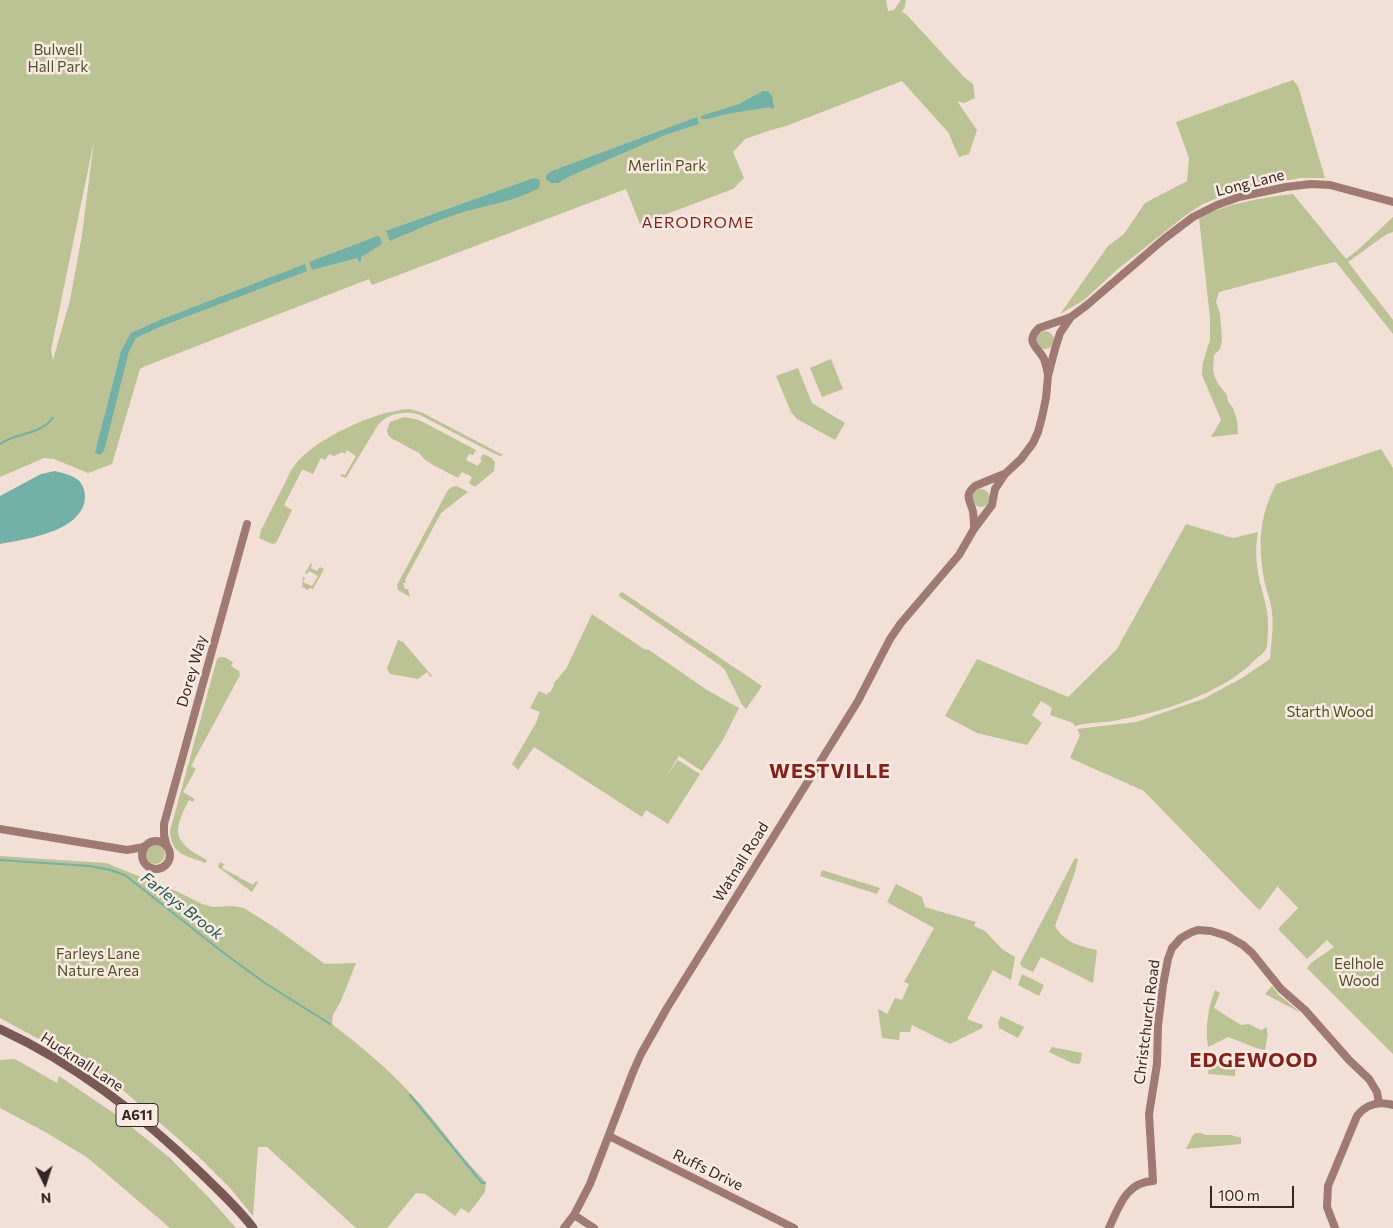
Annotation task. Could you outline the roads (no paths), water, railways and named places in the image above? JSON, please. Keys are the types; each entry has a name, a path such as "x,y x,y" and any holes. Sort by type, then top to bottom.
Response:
{"main road":[{"name":"Long Lane","path":"1087,305 1164,239 1193,217 1217,204 1239,197 1311,184 1330,185 1393,202"},
{"name":"Watnall Road","path":"1048,376 1044,359 1033,344 1034,334 1039,328 1071,317 1087,305"},
{"name":"Watnall Road","path":"564,1228 574,1215 590,1184 641,1054 667,1008 858,702 890,639 901,623 959,555 994,500 999,483 1005,474 1027,452 1038,432 1046,398 1048,376 1060,333 1071,317"},
{"path":"1037,350 1046,353 1051,352 1057,345 1058,336 1056,333 1049,327 1044,327"},
{"name":"Watnall Road","path":"978,485 1005,474"},
{"path":"974,529 974,516 968,494 978,485 985,485 990,488 994,496"},
{"path":"972,507 980,511 989,508"},
{"name":"Dorey Way","path":"167,847 164,824 247,524"},
{"name":"Dorey Way","path":"151,842 164,824"},
{"path":"0,829 127,850 144,847 151,842 160,842 167,847 169,856 166,864 158,868 149,867 127,850"},
{"path":"144,847 142,856 146,864"},
{"name":"Christchurch Road","path":"1109,1228 1125,1196 1131,1189 1142,1182 1153,1181 1149,1114 1157,1064 1158,1026 1163,985 1172,948 1181,938 1192,932 1212,931 1227,936 1243,945 1281,989 1305,1010 1349,1060 1364,1072 1374,1085 1379,1103"},
{"name":"Hucknall Lane","path":"0,1029 38,1049 82,1076 150,1126 184,1156 253,1228"},
{"path":"1335,1228 1326,1201 1328,1186 1357,1116 1366,1107 1379,1103 1393,1104"},
{"name":"Ruffs Drive","path":"609,1136 794,1228"},
{"path":"574,1215 594,1228"}],"water":[{"path":"763,91 768,91 772,96 774,108 701,119 701,116 739,104"},
{"path":"697,117 699,124 665,135 558,183 551,183 546,179 546,175 552,171"},
{"path":"534,178 540,180 539,188 518,197 454,215 390,241 386,231"},
{"path":"378,236 382,244 361,257 361,261 359,262 357,258 312,270 309,262"},
{"path":"305,264 307,271 162,326 136,338 129,351 104,451 100,455 95,453 121,351 131,333"},
{"path":"55,471 75,478 82,485 85,496 82,508 76,518 53,531 39,536 0,544 0,496 41,474"}],"waterway":[{"path":"0,444 43,427 53,418"},
{"name":"Farleys Brook","path":"0,860 89,866 125,875 225,954 265,983 330,1024"},
{"path":"410,1095 482,1183 485,1183"}],"district":[{"name":"AERODROME","path":"698,223"},
{"name":"WESTVILLE","path":"830,771"},
{"name":"EDGEWOOD","path":"1254,1060"}],"park label":[{"name":"Bulwell Hall Park","path":"58,58"},
{"name":"Merlin Park","path":"667,166"},
{"name":"Starth Wood","path":"1330,712"},
{"name":"Farleys Lane Nature Area","path":"98,962"},
{"name":"Eelhole Wood","path":"1359,972"}]}
